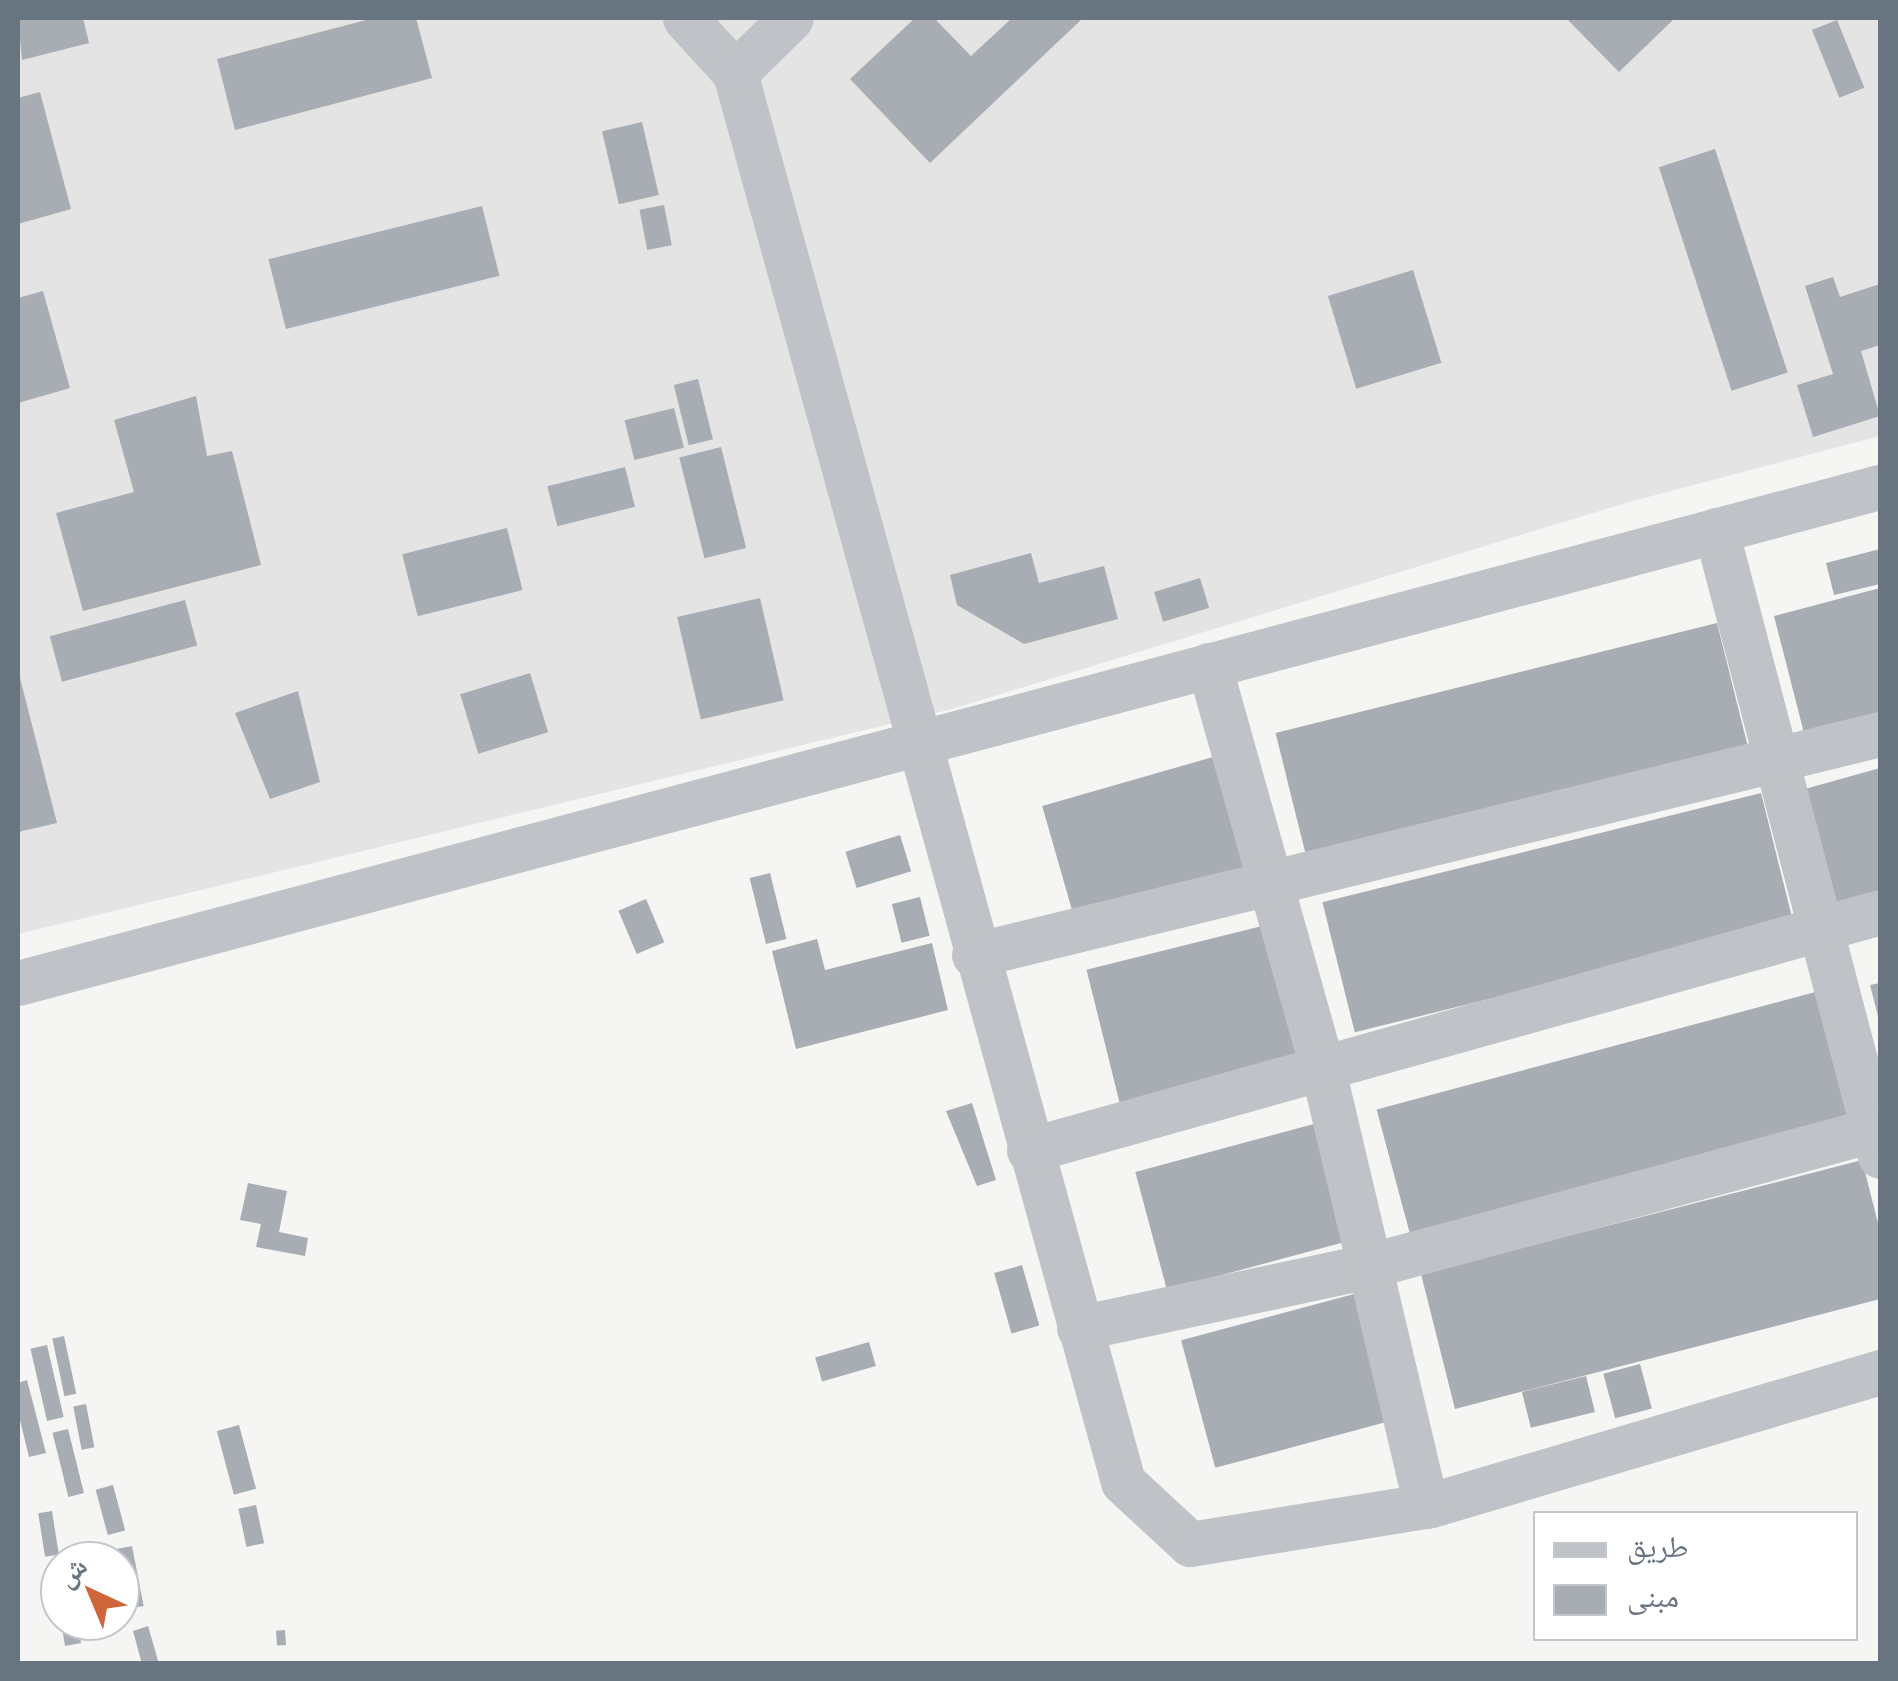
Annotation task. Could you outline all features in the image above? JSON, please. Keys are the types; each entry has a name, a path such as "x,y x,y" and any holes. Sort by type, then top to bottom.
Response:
{"street":[{"path":"685,18 735,73 914,744 1123,1482 1190,1544 1426,1506 1880,1372"},
{"path":"735,73 791,18"},
{"path":"18,983 1880,486"},
{"path":"1079,1328 1368,1266 1878,1138 1716,530"},
{"path":"1209,665 1323,1070 1426,1506"},
{"path":"974,955 1880,734"},
{"path":"1028,1150 1880,912"}],"shaded area":[{"path":"18,18 1880,18 1880,436 1629,502 952,709 18,934"}],"building":[{"path":"18,18 83,18 89,43 22,60"},
{"path":"374,18 416,18 432,78 235,130 217,59"},
{"path":"915,18 934,18 971,56 1012,18 1083,18 930,163 850,79"},
{"path":"1566,18 1675,18 1619,72"},
{"path":"1837,20 1864,88 1839,98 1812,30"},
{"path":"40,92 71,209 18,224 18,98"},
{"path":"642,122 659,195 619,204 602,131"},
{"path":"1715,149 1788,372 1732,391 1659,167"},
{"path":"664,205 672,245 647,250 639,210"},
{"path":"482,206 499,276 286,329 269,259"},
{"path":"1413,270 1441,363 1356,389 1328,296"},
{"path":"1833,277 1840,297 1880,284 1880,345 1861,351 1880,416 1813,437 1797,385 1833,374 1805,286"},
{"path":"43,291 70,388 18,403 18,298"},
{"path":"698,379 713,439 689,445 674,385"},
{"path":"196,396 207,456 232,451 261,565 83,611 56,513 134,492 114,420"},
{"path":"674,408 684,448 634,460 625,420"},
{"path":"721,447 746,548 704,558 679,457"},
{"path":"625,467 635,507 557,526 547,486"},
{"path":"507,528 522,590 418,616 402,554"},
{"path":"1880,549 1880,584 1834,595 1826,563"},
{"path":"1031,553 1039,583 1104,566 1118,619 1024,644 957,605 950,575"},
{"path":"1200,578 1209,608 1163,622 1154,592"},
{"path":"1880,588 1880,718 1805,737 1774,616"},
{"path":"760,598 784,700 701,719 677,617"},
{"path":"185,600 197,645 62,682 50,636"},
{"path":"1717,623 1749,752 1308,862 1276,733"},
{"path":"18,670 57,823 18,832"},
{"path":"530,673 548,732 478,754 460,694"},
{"path":"298,691 320,782 270,799 235,713"},
{"path":"1220,755 1252,867 1074,918 1042,806"},
{"path":"1880,768 1880,898 1837,910 1805,789"},
{"path":"1761,793 1793,923 1355,1032 1322,902"},
{"path":"900,835 911,871 857,888 845,852"},
{"path":"770,873 786,939 766,944 750,878"},
{"path":"920,897 930,936 902,943 892,904"},
{"path":"646,899 664,942 637,954 618,911"},
{"path":"1266,925 1299,1058 1120,1103 1086,970"},
{"path":"817,939 825,970 932,943 948,1010 796,1049 772,951"},
{"path":"1880,983 1880,1020 1879,1020 1870,985"},
{"path":"1819,991 1853,1119 1411,1237 1377,1110"},
{"path":"972,1103 996,1180 977,1186 946,1111"},
{"path":"1314,1124 1346,1242 1167,1290 1135,1172"},
{"path":"1862,1160 1880,1231 1880,1299 1455,1409 1421,1274"},
{"path":"248,1183 287,1191 279,1232 308,1238 305,1256 256,1247 261,1224 240,1220"},
{"path":"1022,1265 1039,1326 1011,1334 994,1273"},
{"path":"1354,1294 1388,1422 1215,1468 1181,1340"},
{"path":"64,1336 76,1394 65,1396 52,1338"},
{"path":"869,1342 876,1366 822,1381 815,1357"},
{"path":"47,1345 64,1417 47,1421 30,1349"},
{"path":"1640,1364 1652,1408 1615,1418 1603,1374"},
{"path":"1586,1376 1595,1412 1531,1428 1522,1392"},
{"path":"27,1380 46,1453 29,1457 18,1412 18,1383"},
{"path":"86,1404 94,1447 82,1450 73,1406"},
{"path":"239,1425 256,1489 234,1495 217,1431"},
{"path":"68,1429 84,1493 68,1497 52,1433"},
{"path":"113,1485 125,1530 108,1535 96,1490"},
{"path":"256,1505 264,1543 247,1547 238,1509"},
{"path":"52,1511 57,1541 43,1541 38,1513"},
{"path":"148,1626 159,1664 142,1664 136,1641 140,1641 140,1629"},
{"path":"285,1630 286,1645 277,1646 276,1631"}]}
